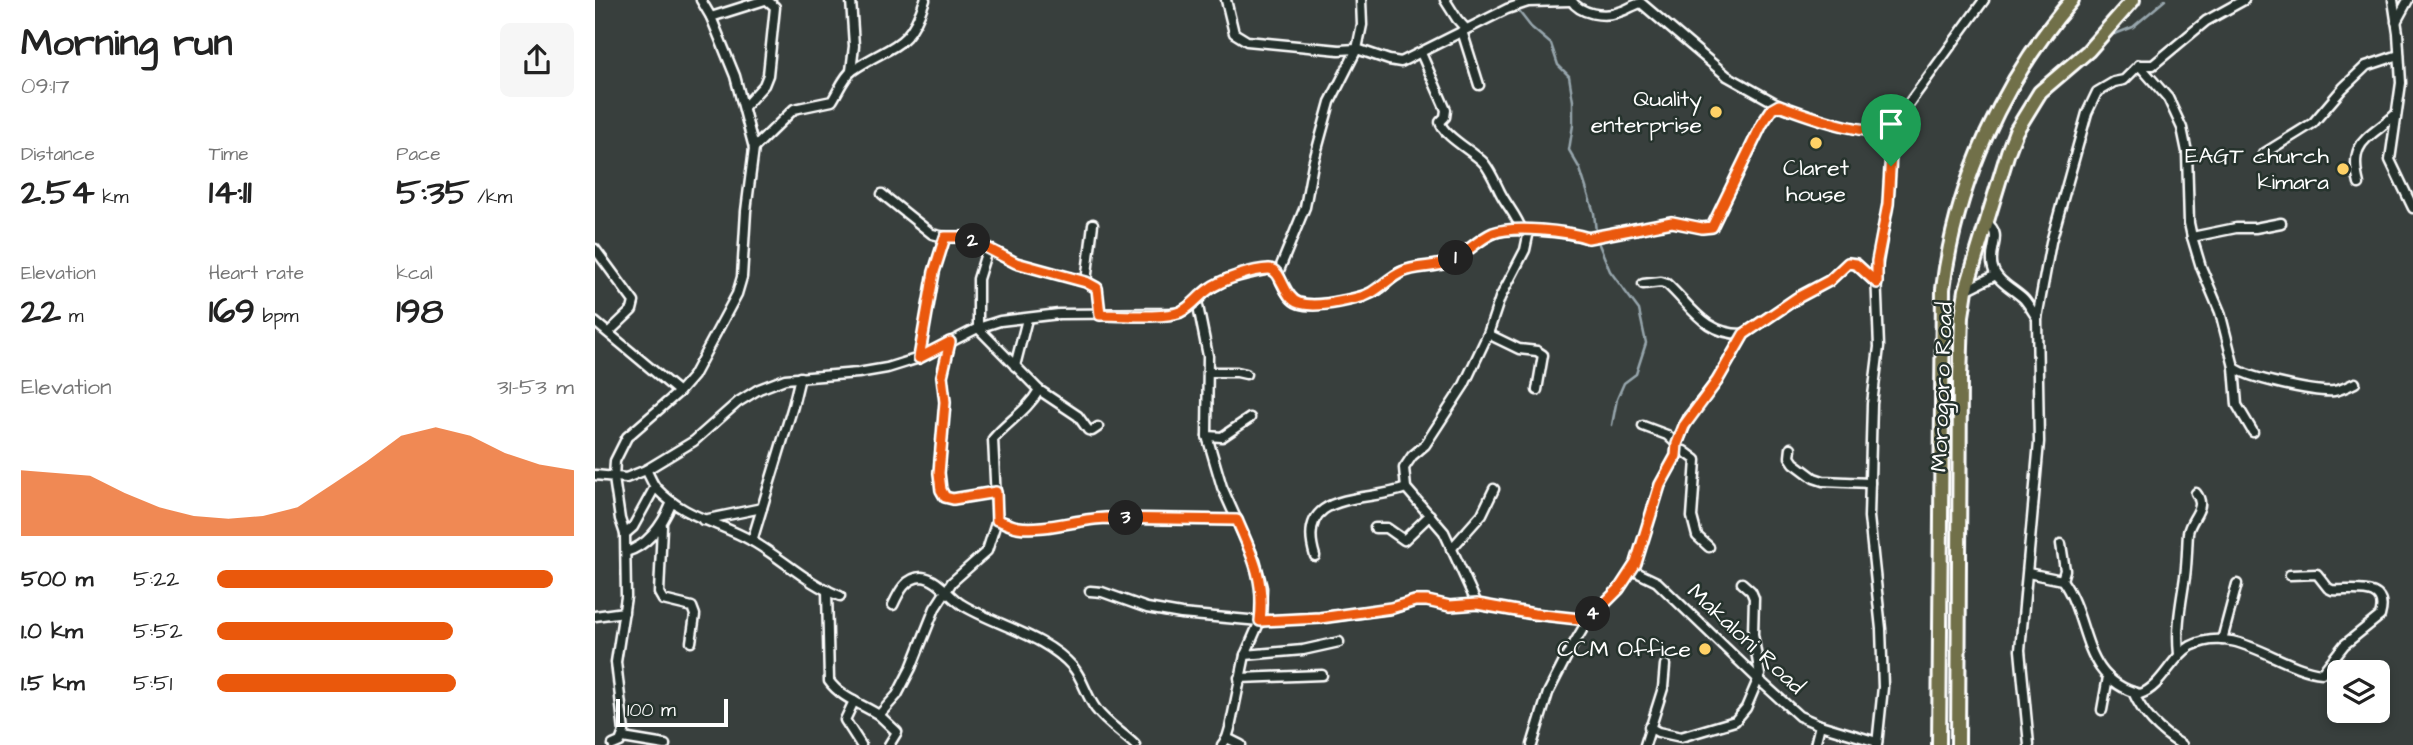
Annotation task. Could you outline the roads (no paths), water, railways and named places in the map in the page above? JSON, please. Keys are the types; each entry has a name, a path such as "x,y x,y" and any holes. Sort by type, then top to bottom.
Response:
{"highway":[{"name":"Morogoro Road","path":"1939,745 1943,289 1947,255 1971,176 2005,96 2037,45 2073,0"},
{"name":"Morogoro Road","path":"1958,745 1960,378 1962,316 1966,290 2012,142 2032,102 2049,83 2088,51 2133,0"}],"street":[{"path":"623,738 615,662 624,612 625,534 614,478 615,461 627,438 693,376 737,294 742,277 746,211 754,148 735,76 711,17 701,0"},
{"path":"711,17 766,0 775,7 771,62 764,85 744,107"},
{"path":"754,148 795,109 832,101 851,71 855,46 851,0"},
{"path":"851,71 888,52 908,36 919,19 925,0"},
{"path":"1226,0 1234,33 1247,41 1357,49 1389,60 1401,61 1507,9 1528,2 1542,4 1571,0 1575,6 1587,12 1605,15 1618,13 1641,3 1727,76 1779,105 1820,120 1892,136"},
{"path":"1278,273 1305,207 1313,164 1330,102 1357,49 1363,25 1361,0"},
{"path":"1445,0 1464,30 1479,85"},
{"path":"1877,743 1883,687 1880,614 1870,517 1870,483 1872,404 1879,347 1877,261 1888,204 1892,136 1899,117 1984,0"},
{"path":"2029,745 2020,650 2039,442 2037,317 2051,242 2087,113 2097,92 2113,82 2124,80 2139,65 2153,65 2206,21 2244,0"},
{"path":"2393,0 2401,83 2390,160 2413,208"},
{"path":"2396,22 2408,0"},
{"path":"1421,53 1446,110 1445,117 1440,122 1442,129 1477,156 1486,167 1525,231 1525,250 1500,298 1489,334 1464,385 1426,445 1412,456 1404,468 1406,488 1444,532 1477,604"},
{"path":"2263,154 2313,123 2366,66 2399,55"},
{"path":"2139,65 2168,98 2182,128 2187,152 2189,223 2192,237 2220,312 2234,367 2238,405 2253,432"},
{"path":"595,475 626,478 646,470 694,441 738,402 759,389 785,379 858,373 919,358 978,328 1000,321 1059,314 1179,313 1197,301 1207,290 1227,279 1269,269 1278,273 1290,296 1297,303 1311,304 1360,298 1379,289 1399,273 1410,268 1445,264 1491,234 1504,230 1576,234 1588,238 1672,222 1702,228 1712,227 1762,124 1772,109 1779,105"},
{"path":"2359,184 2355,165 2359,145 2396,114"},
{"path":"882,194 932,234 966,237 1023,265 1086,282 1097,288 1100,315"},
{"path":"1986,222 1993,227 1996,235 1991,265 1996,275 2024,300 2037,317"},
{"path":"2192,237 2281,223"},
{"path":"1086,282 1093,224"},
{"path":"919,358 934,272 945,237"},
{"path":"595,249 634,302 632,310 609,332"},
{"path":"988,250 978,279 978,328 1039,390 1078,416 1088,430 1092,431 1098,427"},
{"path":"1532,745 1548,694 1569,652 1588,620 1619,589 1632,570 1660,485 1676,456 1677,444 1689,416 1717,381 1744,334 1797,298 1829,281 1848,263 1856,264 1877,283"},
{"path":"1966,290 1996,275"},
{"path":"1643,284 1667,284 1719,332 1744,334"},
{"path":"1197,301 1208,356 1207,436 1222,487 1259,573 1262,597 1260,621 1245,655 1224,741 1241,745"},
{"path":"1015,366 1027,318"},
{"path":"595,322 679,392"},
{"path":"1489,334 1519,349 1537,351 1543,355 1537,390"},
{"path":"950,342 942,376 945,402 939,473 941,490 945,497 953,499 996,492"},
{"path":"2234,367 2242,373 2271,381 2333,391 2355,383"},
{"path":"1209,372 1246,374"},
{"path":"752,541 800,377"},
{"path":"879,715 897,695 935,608 953,582 986,551 997,520 993,439 1023,412 1039,390"},
{"path":"1207,436 1222,437 1250,418"},
{"path":"1643,426 1667,435 1696,460 1692,517 1697,536 1709,547"},
{"path":"1791,448 1790,457 1794,464 1814,478 1823,481 1870,483"},
{"path":"646,470 655,487 672,502 703,520 752,541 791,569 840,596"},
{"path":"625,534 633,527 655,487"},
{"path":"1315,556 1311,538 1315,515 1332,504 1406,488"},
{"path":"1451,549 1482,514 1494,489"},
{"path":"2179,654 2178,617 2185,576 2188,531 2201,502 2196,493"},
{"path":"672,502 662,526 659,593 663,600 692,607 695,615 691,642"},
{"path":"703,520 762,508"},
{"path":"1375,528 1387,528 1404,540 1430,515"},
{"path":"997,520 1016,527 1034,528 1106,518 1237,520"},
{"path":"625,552 636,549 662,526"},
{"path":"2061,544 2065,570 2062,580 2090,649 2108,677 2133,692 2143,693 2149,690 2179,654 2202,641 2233,641 2322,673 2344,645 2380,616 2380,602 2375,594 2366,589 2332,590 2327,588 2317,574 2290,575"},
{"name":"Makaloni Road","path":"1632,570 1657,582 1799,716 1877,743"},
{"path":"2028,573 2062,580"},
{"path":"893,605 901,590 912,579 930,578 946,593 978,613 1023,634 1053,651 1072,666 1094,707 1135,745"},
{"path":"1649,727 1681,737 1735,722 1744,712 1760,669 1753,634 1754,598 1742,583"},
{"path":"2222,640 2237,584"},
{"path":"827,590 829,681 834,688 853,701 879,715 897,732 889,745"},
{"path":"1090,591 1102,592 1147,608 1181,614 1260,621 1320,618 1382,610 1415,601 1450,606 1477,604 1588,620"},
{"path":"595,616 624,612"},
{"path":"1245,655 1303,650 1339,642"},
{"path":"1645,745 1661,694 1665,665"},
{"path":"1239,678 1322,675"},
{"path":"2102,710 2108,677"},
{"path":"2133,692 2138,704 2155,725 2182,745"},
{"path":"853,701 845,720 861,745"},
{"path":"1815,745 1820,725"},
{"path":"613,745 623,738 665,745"}],"waterway":[{"path":"2115,34 2133,27 2165,0"},
{"path":"1517,9 1531,27 1551,44 1558,65 1569,76 1573,101 1569,150 1580,169 1594,213 1596,232"},
{"path":"1598,242 1610,271 1639,310 1646,343 1636,374 1624,383 1617,399 1612,425"}],"place":[{"name":"Quality enterprise","path":"1716,112"},
{"name":"Claret house","path":"1816,143"},
{"name":"EAGT church kimara","path":"2343,169"},
{"name":"CCM Office","path":"1705,649"}]}
